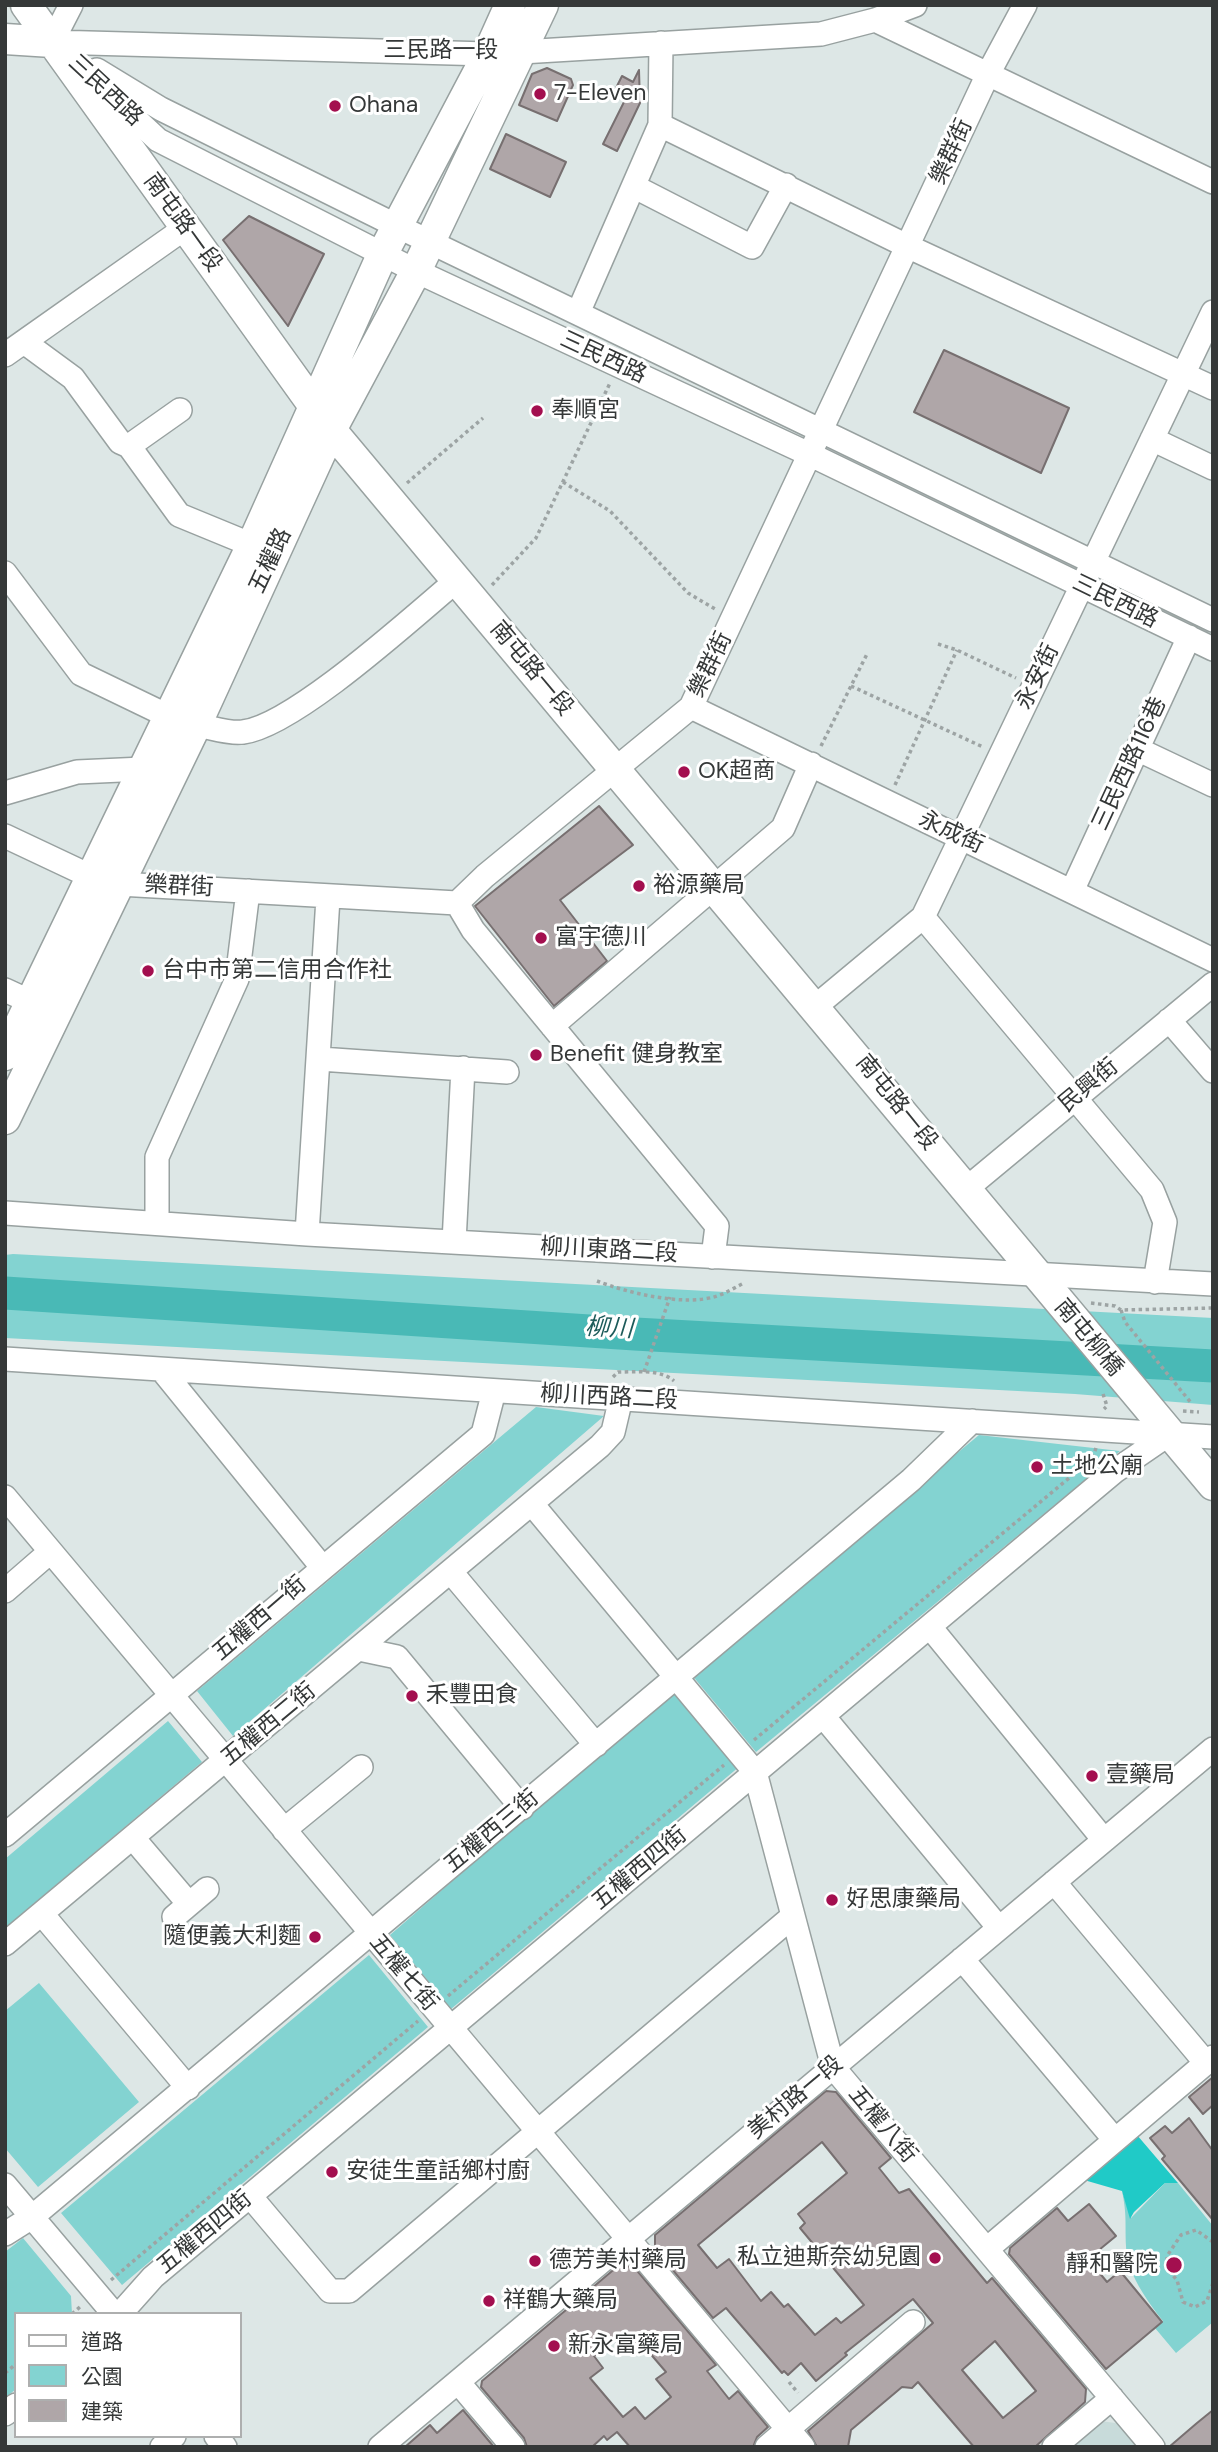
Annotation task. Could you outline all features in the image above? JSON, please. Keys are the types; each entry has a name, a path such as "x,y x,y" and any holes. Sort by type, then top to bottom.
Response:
{"main road":[{"name":"南屯路一段","path":"26,5 323,418 465,591 816,1006 1036,1275"},
{"name":"五權路","path":"5,1119 105,881 323,418 383,253 488,54 510,5"},
{"name":"五權路","path":"5,1055 18,996 105,881 143,769 182,720 252,545 323,418 416,271 543,5"},
{"name":"三民路一段","path":"5,39 52,42"},
{"name":"南屯柳橋","path":"1036,1275 1169,1434"},
{"path":"1169,1434 1213,1485"}],"street":[{"path":"52,42 71,5"},
{"name":"三民路一段","path":"52,42 488,54 821,34 875,20 915,5"},
{"name":"樂群街","path":"5,836 105,881 328,898 457,903 614,768 691,707 907,246 1024,5"},
{"path":"875,20 1213,182"},
{"name":"三民西路","path":"52,42 161,109 397,226 1213,620"},
{"name":"三民西路","path":"52,42 158,140 416,271 811,455 1213,649"},
{"path":"578,313 660,125 661,43"},
{"path":"660,125 907,246 1213,388"},
{"path":"635,187 752,247 786,185"},
{"path":"5,355 185,228"},
{"name":"永安街","path":"816,1006 923,917 1213,312"},
{"path":"24,342 73,378 120,442 129,446 178,515 252,545"},
{"path":"129,446 180,410"},
{"path":"1152,439 1213,468"},
{"path":"5,573 81,674 182,720 245,732 276,718 465,591"},
{"name":"三民西路116巷","path":"1072,891 1189,637"},
{"name":"永成街","path":"691,707 1213,960"},
{"path":"1137,749 1213,785"},
{"path":"552,1026 783,828 811,764"},
{"path":"5,793 77,772 143,769"},
{"path":"157,1223 157,1157 237,979 248,891"},
{"path":"307,1234 328,898"},
{"path":"457,903 473,930 718,1226 713,1257"},
{"path":"923,917 1152,1190 1165,1222 1155,1282"},
{"name":"民興街","path":"966,1189 1213,984"},
{"path":"1169,1020 1213,1071"},
{"path":"320,1059 507,1072"},
{"path":"454,1242 463,1068"},
{"name":"柳川東路二段","path":"5,1213 307,1234 1213,1284"},
{"name":"柳川西路二段","path":"5,1359 494,1391 616,1389 972,1422 1213,1437"},
{"path":"162,1370 322,1567"},
{"name":"五權西二街","path":"5,1944 532,1504 613,1432 616,1389"},
{"name":"五權西一街","path":"5,1835 483,1434 494,1391"},
{"name":"五權西三街","path":"5,2234 32,2217 522,1808 911,1480 972,1422"},
{"name":"五權西四街","path":"122,2312 153,2277 755,1772 1115,1471 1169,1434"},
{"name":"五權七街","path":"5,1497 795,2438"},
{"path":"532,1504 676,1678"},
{"path":"5,1591 50,1552"},
{"path":"451,1572 596,1745"},
{"path":"930,1627 1104,1840"},
{"path":"359,1649 397,1657 522,1808"},
{"name":"五權八街","path":"676,1678 755,1772 833,2067 1153,2447"},
{"path":"823,1716 999,1928"},
{"name":"美村路一段","path":"380,2447 1213,1749"},
{"path":"285,1830 361,1767"},
{"path":"133,1838 181,1911 206,1889"},
{"path":"987,2249 1210,2060 1054,1882"},
{"path":"42,1914 188,2088"},
{"path":"250,2196 330,2291 349,2291 793,1916"},
{"path":"962,1959 1115,2140"},
{"path":"5,2185 112,2312"},
{"path":"767,2447 795,2438 914,2322"},
{"path":"458,2382 513,2447"},
{"path":"1054,2447 1112,2398"}],"path":[{"path":"465,591 528,551 619,365"},
{"path":"389,499 483,418"},
{"path":"563,482 610,511 688,593 732,619"},
{"path":"938,645 957,650 1034,687"},
{"path":"887,803 957,650"},
{"path":"811,764 867,654"},
{"path":"851,686 1000,755"},
{"path":"597,1281 629,1293 699,1299 717,1296 742,1284"},
{"path":"644,1372 670,1297"},
{"path":"1192,1404 1125,1322 1121,1310 1213,1308"},
{"path":"616,1389 618,1372 668,1375 676,1383"},
{"path":"1100,1413 1107,1406 1106,1397"},
{"path":"755,1739 1092,1459"},
{"path":"447,1997 710,1776"},
{"path":"117,2276 413,2026"},
{"path":"1213,2242 1196,2230 1181,2235 1167,2256 1168,2270 1177,2280 1183,2302 1195,2306 1207,2301 1213,2283"}],"shaded area":[{"path":"1137,2135 1178,2183 1165,2183 1130,2219 1122,2191 1084,2180"},
{"path":"1100,2421 1123,2424 1142,2447 1070,2447"}],"green space":[{"path":"5,1255 1213,1318 1213,1405 1075,1394 5,1338"},
{"path":"536,1407 604,1416 233,1736 197,1691"},
{"path":"979,1435 1120,1451 756,1752 691,1674"},
{"path":"675,1688 740,1766 451,2009 390,1935"},
{"path":"168,1721 202,1762 5,1928 5,1859"},
{"path":"369,1955 428,2027 122,2285 61,2213"},
{"path":"39,1983 139,2102 38,2187 5,2148 5,2011"},
{"name":"靜和醫院","path":"1166,2182 1178,2183 1213,2226 1213,2322 1176,2353 1155,2328 1163,2321 1145,2296 1130,2266 1122,2191 1131,2218"},
{"path":"23,2238 71,2296 72,2312 14,2312 14,2391 5,2398 5,2252"}],"building":[{"name":"7-Eleven","path":"547,68 571,79 573,85 557,121 519,105 532,74"},
{"path":"639,70 640,103 617,151 603,144 627,96 615,90 622,76 633,82"},
{"path":"506,134 566,162 550,197 490,169"},
{"path":"249,216 324,254 288,326 223,240"},
{"path":"944,350 1069,408 1041,473 914,412"},
{"name":"富宇德川","path":"599,806 633,845 560,900 607,961 554,1006 475,906"},
{"path":"1213,2077 1213,2105 1203,2114 1189,2097"},
{"path":"826,2091 836,2092 891,2158 879,2168 899,2193 909,2189 987,2283 992,2278 1086,2389 1085,2402 1035,2447 974,2447 918,2382 912,2388 902,2387 851,2430 848,2447 817,2447 808,2431 933,2323 913,2299 845,2353 847,2355 816,2381 801,2363 788,2375 784,2371 782,2373 726,2308 713,2318 655,2249 655,2235","holes":["822,2142 847,2173 798,2214 805,2223 800,2228 864,2305 841,2323 836,2318 815,2335 788,2304 784,2307 771,2292 761,2301 729,2259 717,2268 698,2245","995,2341 1036,2391 1003,2418 962,2370"]},
{"path":"1189,2118 1213,2151 1213,2220 1162,2159 1165,2156 1150,2138 1165,2126 1172,2133"},
{"path":"1089,2204 1116,2236 1088,2259 1107,2282 1120,2271 1162,2322 1106,2369 1009,2254 1010,2248 1057,2208 1068,2221"},
{"path":"618,2266 634,2267 716,2365 707,2371 729,2399 738,2391 768,2427 757,2437 753,2447 630,2447 617,2432 607,2440 604,2436 592,2447 527,2447 524,2438 481,2387 482,2381","holes":["619,2335 633,2352 642,2344 666,2372 656,2379 671,2397 645,2419 635,2407 623,2417 590,2378 603,2368 594,2356"]},
{"path":"463,2410 494,2447 405,2447 430,2425 437,2433"},
{"path":"1213,2410 1213,2447 1169,2447 1197,2423"}],"waterway":[{"name":"柳川","path":"5,1293 635,1334 1213,1366"}],"place":[{"name":"7-Eleven","path":"540,94"},
{"name":"Ohana","path":"335,106"},
{"name":"奉順宮","path":"537,411"},
{"name":"OK超商","path":"684,772"},
{"name":"裕源藥局","path":"639,886"},
{"name":"富宇德川","path":"541,938"},
{"name":"台中市第二信用合作社","path":"148,971"},
{"name":"Benefit 健身教室","path":"536,1055"},
{"name":"土地公廟","path":"1037,1467"},
{"name":"禾豐田食","path":"412,1696"},
{"name":"壹藥局","path":"1092,1776"},
{"name":"好思康藥局","path":"832,1900"},
{"name":"隨便義大利麵","path":"315,1937"},
{"name":"安徒生童話鄉村廚","path":"332,2172"},
{"name":"私立迪斯奈幼兒園","path":"935,2258"},
{"name":"德芳美村藥局","path":"535,2261"},
{"name":"靜和醫院","path":"1174,2265"},
{"name":"祥鶴大藥局","path":"489,2301"},
{"name":"新永富藥局","path":"554,2346"}]}
